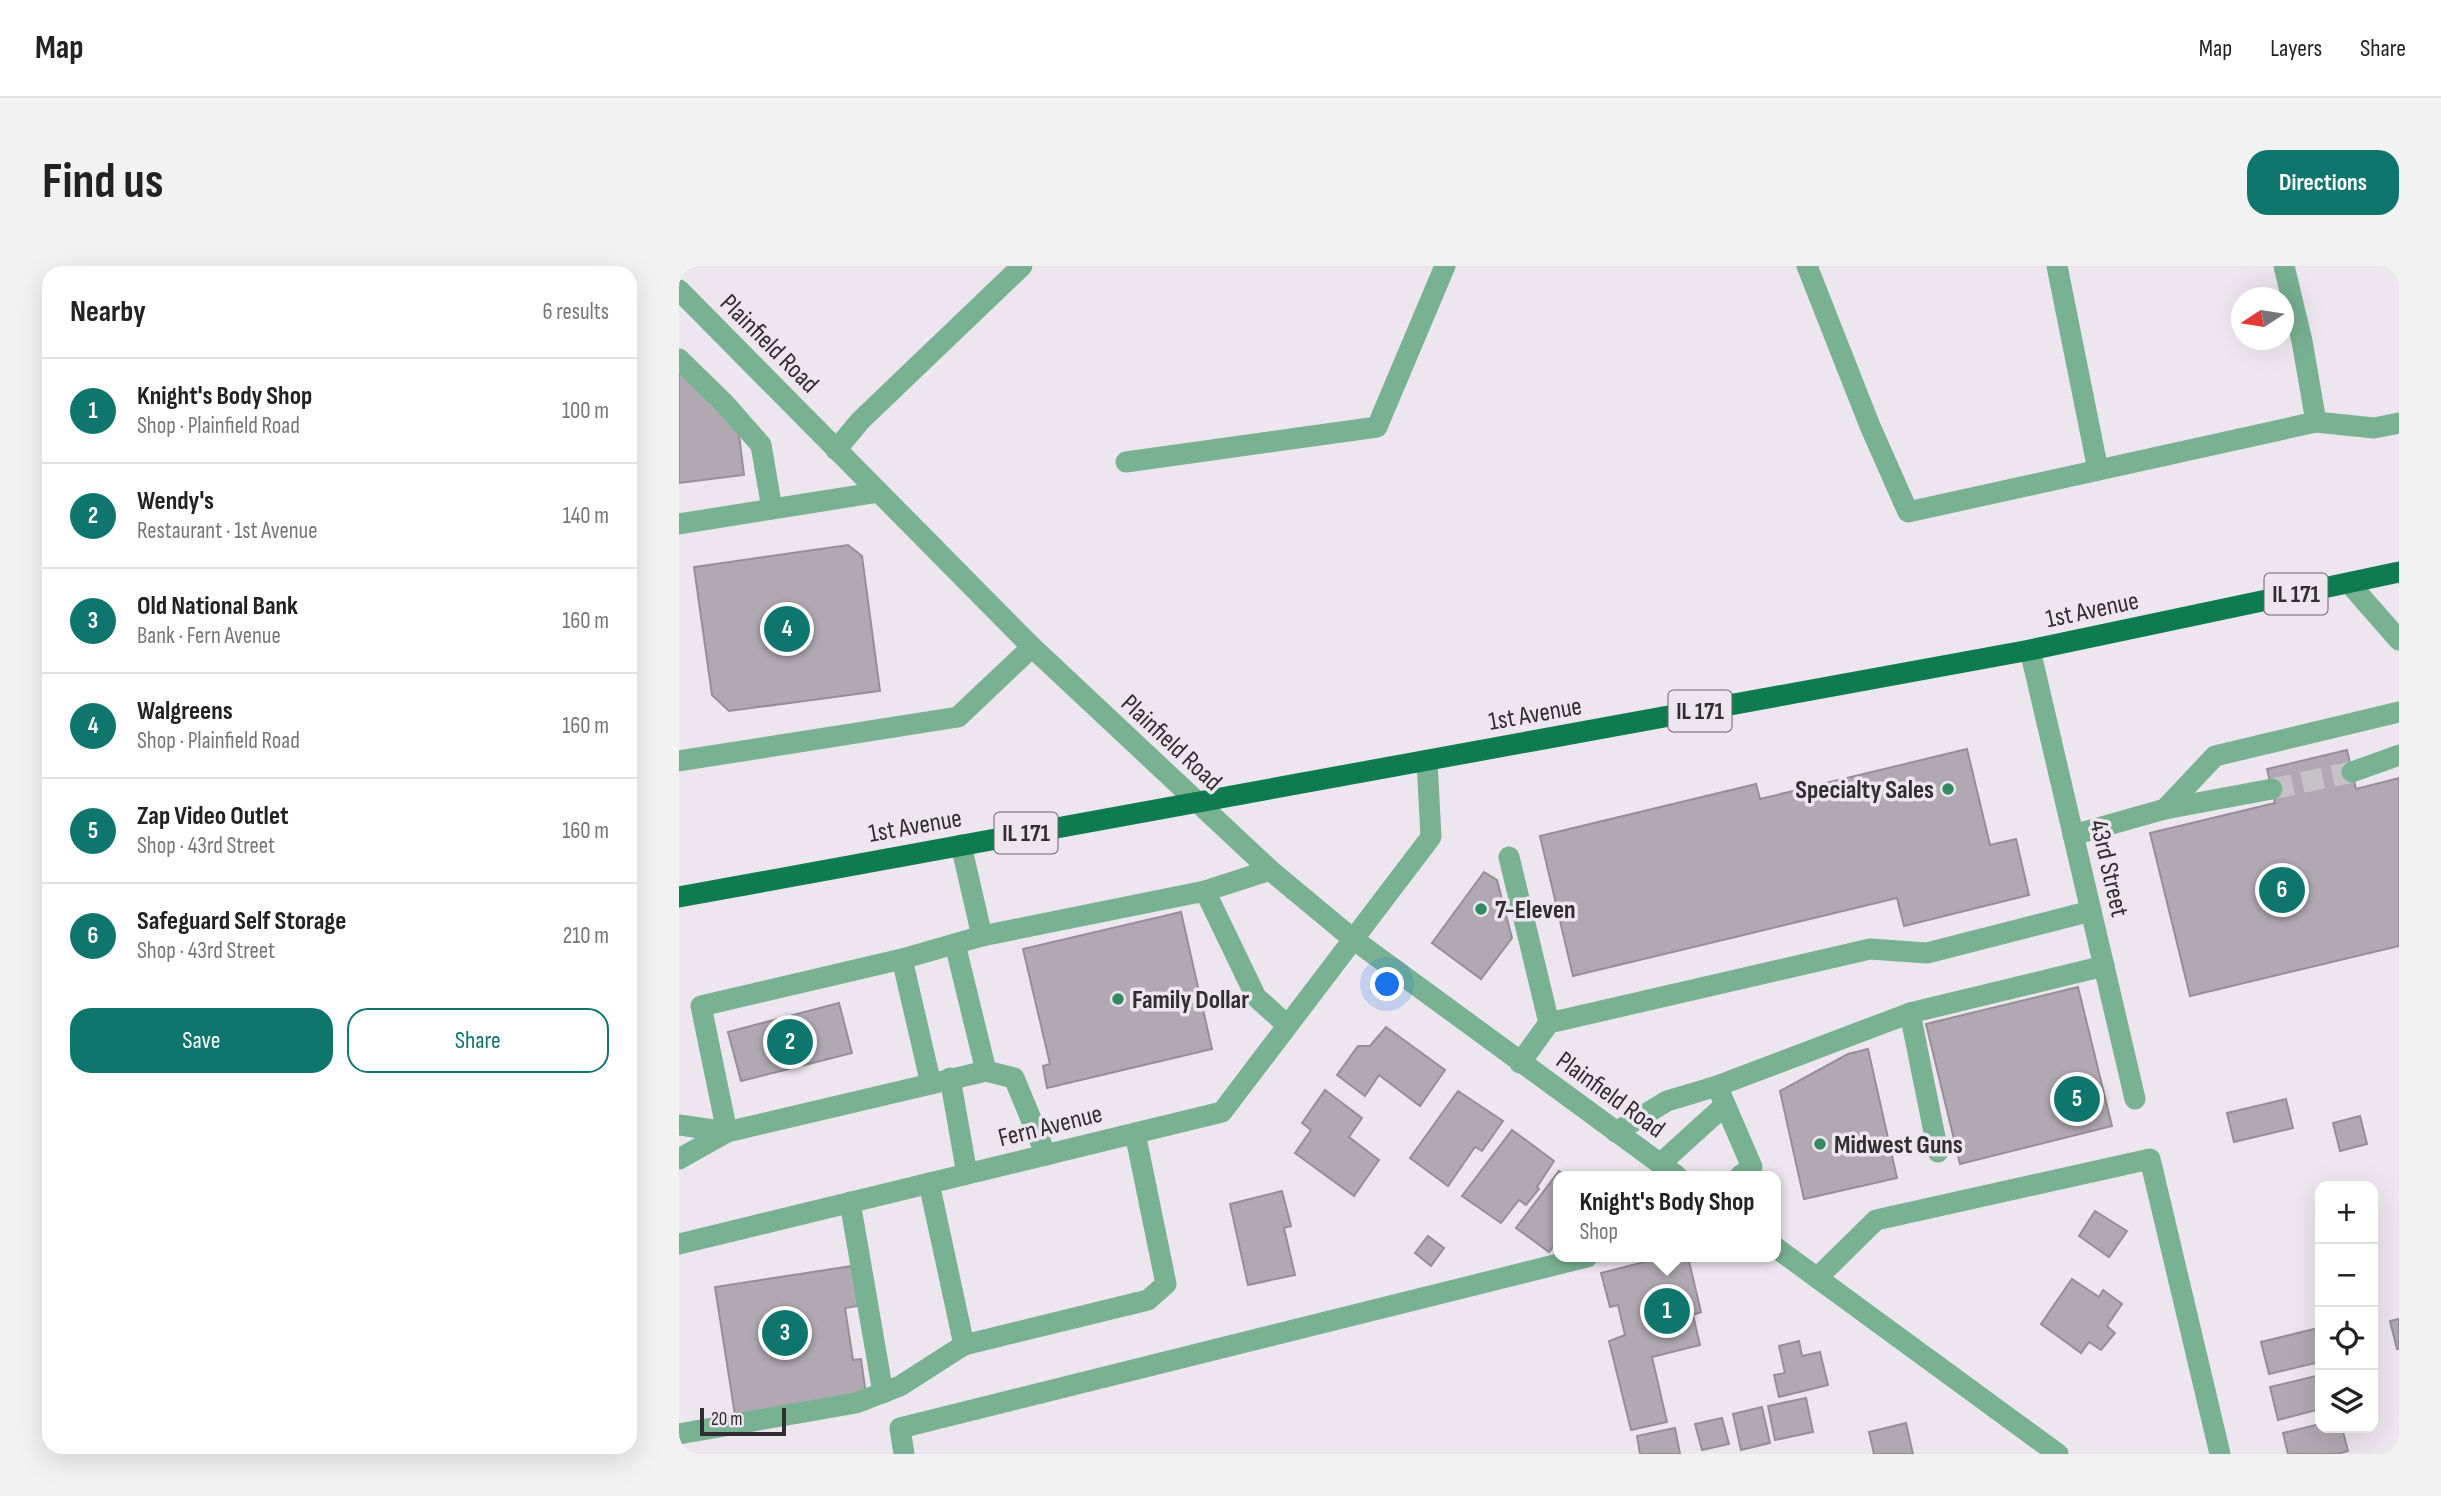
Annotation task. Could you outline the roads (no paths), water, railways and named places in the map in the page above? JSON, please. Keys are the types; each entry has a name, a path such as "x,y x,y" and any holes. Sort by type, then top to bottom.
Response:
{"main road":[{"name":"1st Avenue","path":"679,897 2029,650 2399,572"}],"street":[{"path":"836,450 860,421 1022,266"},
{"path":"1126,462 1377,427 1445,266"},
{"path":"1807,266 1870,425 1908,512 2316,422 2374,428 2399,423"},
{"path":"2057,266 2098,470"},
{"path":"2284,266 2302,341 2316,422"},
{"name":"Plainfield Road","path":"679,290 1032,647 1270,870 1353,939 1668,1170"},
{"path":"679,359 761,444 772,509"},
{"path":"679,524 879,492"},
{"path":"2349,583 2399,640"},
{"path":"679,761 958,716 1032,647"},
{"name":"43rd Street","path":"2029,650 2136,1098"},
{"path":"2165,809 2215,756 2399,712"},
{"path":"2352,772 2399,755"},
{"name":"Fern Avenue","path":"679,1244 1222,1112 1431,837 1427,761"},
{"path":"2073,835 2165,809 2272,789"},
{"path":"961,845 982,936"},
{"path":"1509,858 1549,1023"},
{"path":"727,1132 701,1006 902,959 982,936 1205,891 1270,870"},
{"path":"1205,891 1256,997 1287,1025"},
{"path":"1520,1063 1549,1023 1870,949 1927,953 2091,911"},
{"path":"955,944 986,1071"},
{"path":"902,959 967,1174"},
{"path":"1616,1132 1667,1101 1721,1095 1910,1013 2104,966"},
{"path":"1910,1013 1938,1152"},
{"path":"679,1159 727,1132 986,1071 1014,1078 1046,1155"},
{"path":"1668,1170 1721,1095"},
{"path":"1721,1095 1752,1167 1747,1171"},
{"path":"679,1125 727,1132"},
{"path":"679,1434 856,1403 900,1386 964,1345 1148,1300 1166,1284 1135,1133"},
{"path":"1817,1278 1876,1220 2150,1159 2220,1454"},
{"path":"929,1183 964,1345"},
{"path":"850,1202 883,1393"},
{"path":"1781,1251 2058,1454"},
{"path":"904,1454 900,1428 1567,1262"}],"tunnel":[{"path":"2272,789 2352,772"}],"place":[{"name":"Walgreens","path":"787,629"},
{"name":"Specialty Sales","path":"1948,789"},
{"name":"Safeguard Self Storage","path":"2282,890"},
{"name":"7-Eleven","path":"1481,909"},
{"name":"Family Dollar","path":"1118,999"},
{"name":"Wendy's","path":"790,1042"},
{"name":"Zap Video Outlet","path":"2077,1099"},
{"name":"Midwest Guns","path":"1820,1144"},
{"name":"Knight's Body Shop","path":"1667,1311"},
{"name":"Old National Bank","path":"785,1333"}]}
